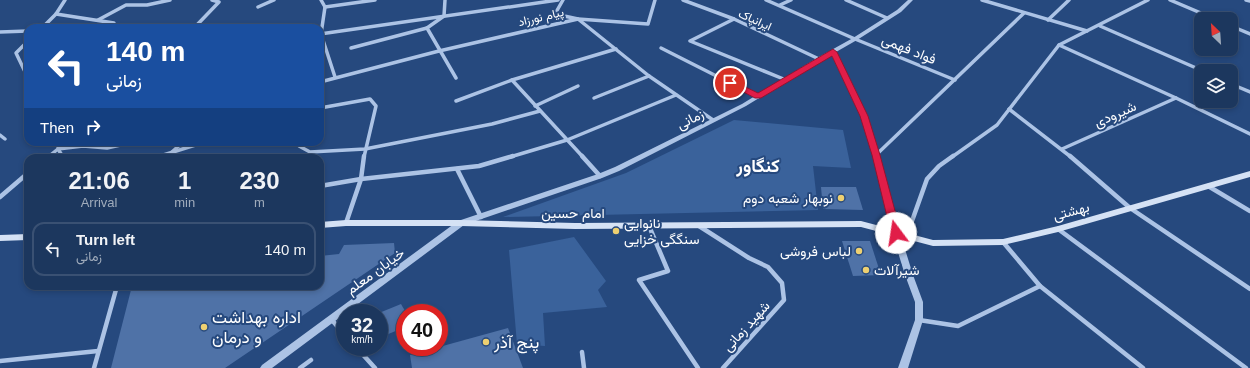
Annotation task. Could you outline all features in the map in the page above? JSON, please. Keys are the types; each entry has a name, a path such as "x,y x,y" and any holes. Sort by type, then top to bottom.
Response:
{"main road":[{"name":"بهشتی","path":"896,233 933,243 1003,242 1058,229 1250,174"},
{"name":"امام حسین","path":"324,225 346,223 461,223 649,226 697,224 860,224 896,233"},
{"path":"0,238 24,237"}],"street":[{"path":"46,24 56,14 65,0"},
{"path":"135,5 140,0"},
{"path":"98,20 126,5 147,5 170,0"},
{"path":"198,24 219,2 212,0"},
{"path":"258,7 274,0"},
{"path":"321,0 325,7 322,24"},
{"path":"325,7 375,0"},
{"path":"444,16 445,0"},
{"path":"324,33 558,0"},
{"path":"563,0 555,14 578,19 649,76 713,120"},
{"name":"پیام نورزاد","path":"324,81 439,51 578,19 648,24 655,0"},
{"name":"ایرانپاک","path":"683,0 734,20 819,59"},
{"name":"فواد فهمی","path":"766,0 855,39 955,80"},
{"path":"780,5 791,0"},
{"path":"846,0 887,18"},
{"name":"زمانی","path":"461,223 481,218 600,176 758,97 819,59 855,39 899,11 911,0"},
{"path":"982,0 1087,31"},
{"path":"1048,20 1069,0"},
{"path":"896,233 912,221 927,179 939,166 997,125 1059,45 1100,26 1148,0"},
{"path":"1170,0 1198,12"},
{"path":"1246,0 1250,1"},
{"path":"876,155 1024,13"},
{"path":"56,14 98,20 114,24"},
{"path":"351,48 427,28 444,16"},
{"path":"734,20 690,41 786,80"},
{"path":"1100,26 1194,67"},
{"path":"427,28 456,78"},
{"path":"1238,29 1250,34"},
{"path":"0,32 24,32"},
{"path":"24,45 16,53 24,70"},
{"path":"324,45 335,77"},
{"path":"1059,45 1176,98 1250,134"},
{"path":"661,48 758,97"},
{"path":"456,101 512,80 616,49"},
{"path":"833,52 864,116 876,155 896,233 919,302 919,320 903,368"},
{"path":"594,98 649,76"},
{"path":"512,80 600,176"},
{"path":"535,106 578,86"},
{"path":"1238,87 1250,92"},
{"path":"324,185 361,179 479,166 567,140 676,95"},
{"name":"شیرودی","path":"1062,149 1176,98"},
{"path":"324,107 370,99 376,106 365,149 361,179 346,223"},
{"path":"1009,109 1062,149 1130,208 1250,288"},
{"path":"299,146 310,152 365,149 492,124 540,111"},
{"path":"0,135 5,139"},
{"path":"58,146 58,149 61,154"},
{"path":"52,154 58,149 83,146 107,148 116,146"},
{"path":"170,154 179,146"},
{"path":"170,154 193,146"},
{"path":"458,169 481,218"},
{"path":"0,197 24,176"},
{"path":"1208,186 1250,211"},
{"name":"خیابان معلم","path":"265,368 461,223"},
{"name":"شهید زمانی","path":"697,224 749,258 768,266 782,283 784,300 723,368"},
{"path":"649,226 668,271 639,280 698,368"},
{"path":"1058,229 1246,368"},
{"path":"1003,242 1040,286 1143,368"},
{"path":"919,320 958,326 1040,286"},
{"path":"94,368 116,290"},
{"path":"331,319 336,325"},
{"path":"0,361 98,351"},
{"path":"582,352 584,368"},
{"path":"364,356 375,368"},
{"path":"300,368 311,360"}],"shaded area":[{"path":"734,120 843,130 851,168 813,166 818,210 503,217 626,173"},
{"path":"574,237 606,281 598,290 607,307 543,313 545,346 517,344 509,250"}],"building":[{"name":"نوبهار شعبه دوم","path":"821,187 856,187 863,210 823,209"},
{"path":"842,241 870,241 881,275 853,276"},
{"name":"اداره بهداشت و درمان","path":"394,243 395,253 225,368 111,368 131,290 324,290 324,256 339,254 344,245"},
{"path":"396,306 396,331 388,334 388,309"},
{"name":"پنج آذر","path":"508,328 523,368 412,368 410,356 448,356 448,345"}],"place":[{"name":"نوبهار شعبه دوم","path":"841,198"},
{"name":"نانوایی سنگگی خزایی","path":"616,231"},
{"name":"لباس فروشی","path":"859,251"},
{"name":"شیرآلات","path":"866,270"},
{"name":"اداره بهداشت و درمان","path":"204,327"},
{"name":"پنج آذر","path":"486,342"}],"district":[{"name":"کنگاور","path":"758,166"}],"route":[{"path":"730,83 758,97 819,59 833,52 864,116 876,155 896,233"}]}
